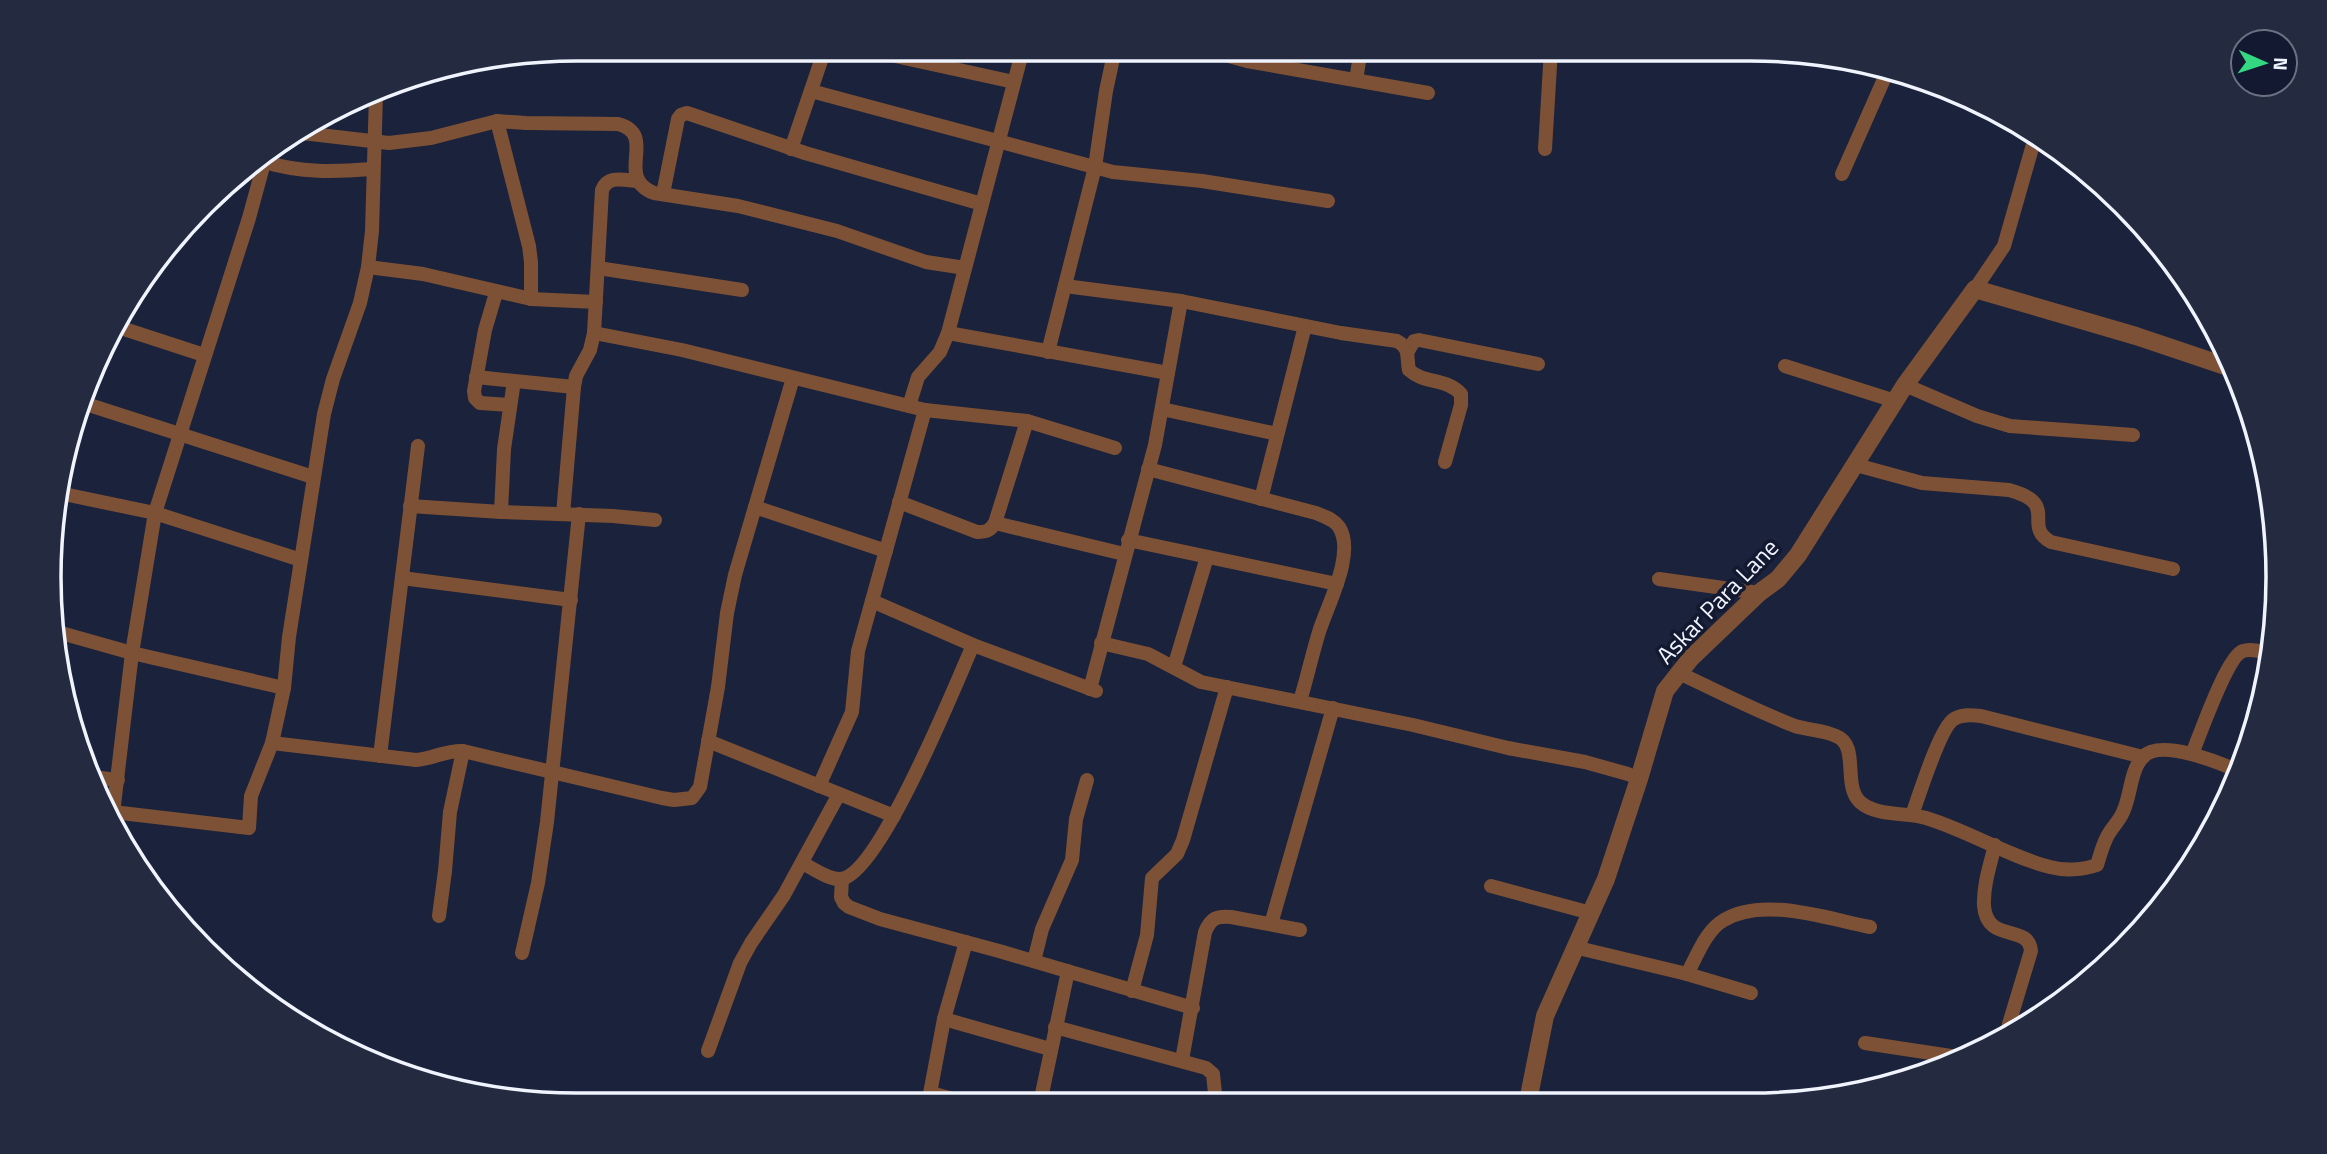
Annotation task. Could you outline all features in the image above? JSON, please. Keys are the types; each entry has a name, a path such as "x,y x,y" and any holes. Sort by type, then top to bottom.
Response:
{"street":[{"path":"791,149 821,61"},
{"path":"918,61 1014,82"},
{"path":"936,65 937,61"},
{"path":"909,406 918,377 940,352 948,333 1020,61"},
{"path":"1048,352 1095,167 1112,61"},
{"path":"1247,61 1428,93"},
{"path":"1356,80 1359,61"},
{"path":"1545,149 1550,61"},
{"path":"1842,174 1884,79"},
{"path":"811,91 1125,175 1202,181 1328,201"},
{"path":"121,818 248,828 251,796 272,743 284,688 313,477 333,379 360,303 368,267 372,231 376,103"},
{"path":"663,194 678,119 681,115 696,115 791,149 982,204"},
{"path":"497,121 529,246 531,299"},
{"path":"312,134 374,142 418,141 497,121 618,124 629,127 635,135 637,181 642,188 738,206 837,231 926,262 965,268"},
{"name":"Askar Para Lane","path":"1530,1093 1545,1016 1606,879 1665,691 1691,658 1759,593 1778,579 1798,555 1905,385 2004,246 2033,145"},
{"path":"272,161 284,168 315,172 372,169"},
{"path":"114,806 132,653 155,513 263,168"},
{"path":"562,514 574,387 576,376 590,351 594,333 601,190 610,180 637,181"},
{"path":"368,267 422,274 531,299 596,302"},
{"path":"598,268 742,290"},
{"path":"1065,286 1181,301 1397,341 1408,351 1409,370 1415,375 1445,382 1461,394 1461,405 1445,462"},
{"path":"1975,289 2219,364"},
{"path":"496,293 485,330 475,398 480,403 510,405"},
{"path":"872,601 974,645 1093,690 1101,643 1163,410 1181,301"},
{"path":"1261,499 1305,326"},
{"path":"125,329 205,355"},
{"path":"594,333 639,340 925,410 1027,421 1115,448"},
{"path":"948,333 1168,373"},
{"path":"1408,351 1414,341 1419,340 1538,364"},
{"path":"1785,366 1895,401"},
{"path":"477,377 574,387"},
{"path":"272,743 429,759 453,750 463,751 662,798 685,800 697,794 734,575 793,377"},
{"path":"500,512 504,449 514,381"},
{"path":"1905,385 1977,416 2010,426 2133,435"},
{"path":"91,406 313,477"},
{"path":"819,786 852,712 855,662 925,410"},
{"path":"1163,410 1277,434"},
{"path":"900,502 977,532 992,529 1027,421"},
{"path":"380,756 418,446"},
{"path":"1856,465 1909,481 2009,489 2034,500 2042,536 2051,542 2173,569"},
{"path":"1148,469 1316,513 1332,520 1340,528 1344,545 1343,563 1300,701"},
{"path":"68,494 155,513 300,559"},
{"path":"410,506 655,520"},
{"path":"755,507 886,551"},
{"path":"522,953 542,855 579,514"},
{"path":"995,523 1126,547 1207,557 1337,584"},
{"path":"1174,667 1207,557"},
{"path":"402,578 571,600"},
{"path":"1659,579 1759,593"},
{"path":"65,634 132,653 284,688"},
{"path":"1101,643 1148,654 1201,681 1508,748 1585,762 1639,779"},
{"path":"802,863 830,877 842,879 863,863 894,816 917,772 974,645"},
{"path":"2192,754 2223,677 2235,655 2250,650 2260,652"},
{"path":"1679,673 1795,726 1838,736 1848,748 1850,782 1858,800 1877,811 1926,818 2051,867 2080,869 2097,865 2105,841 2123,812 2143,757"},
{"path":"1132,991 1149,922 1152,878 1177,854 1183,840 1227,687"},
{"path":"1271,924 1333,708"},
{"path":"1912,815 1941,737 1955,718 1981,716 2143,757 2158,751 2192,754 2229,767"},
{"path":"708,741 894,816"},
{"path":"439,916 450,812 463,751"},
{"path":"103,778 118,780"},
{"path":"1034,961 1042,929 1069,872 1076,819 1087,780"},
{"path":"708,1051 740,964 784,895 839,794"},
{"path":"1995,845 1985,890 1984,908 1987,920 1992,927 2026,938 2031,944 2009,1023"},
{"path":"842,879 841,897 849,907 880,919 1193,1008"},
{"path":"1491,886 1591,913"},
{"path":"1687,974 1706,938 1723,920 1744,912 1786,910 1870,927"},
{"path":"1182,1060 1205,932 1210,921 1220,916 1300,930"},
{"path":"930,1093 944,1019 966,942"},
{"path":"1574,947 1687,974 1751,993"},
{"path":"1042,1093 1068,971"},
{"path":"944,1019 1050,1049"},
{"path":"1055,1027 1206,1068 1213,1074 1215,1093"},
{"path":"1865,1043 1942,1055"}]}
